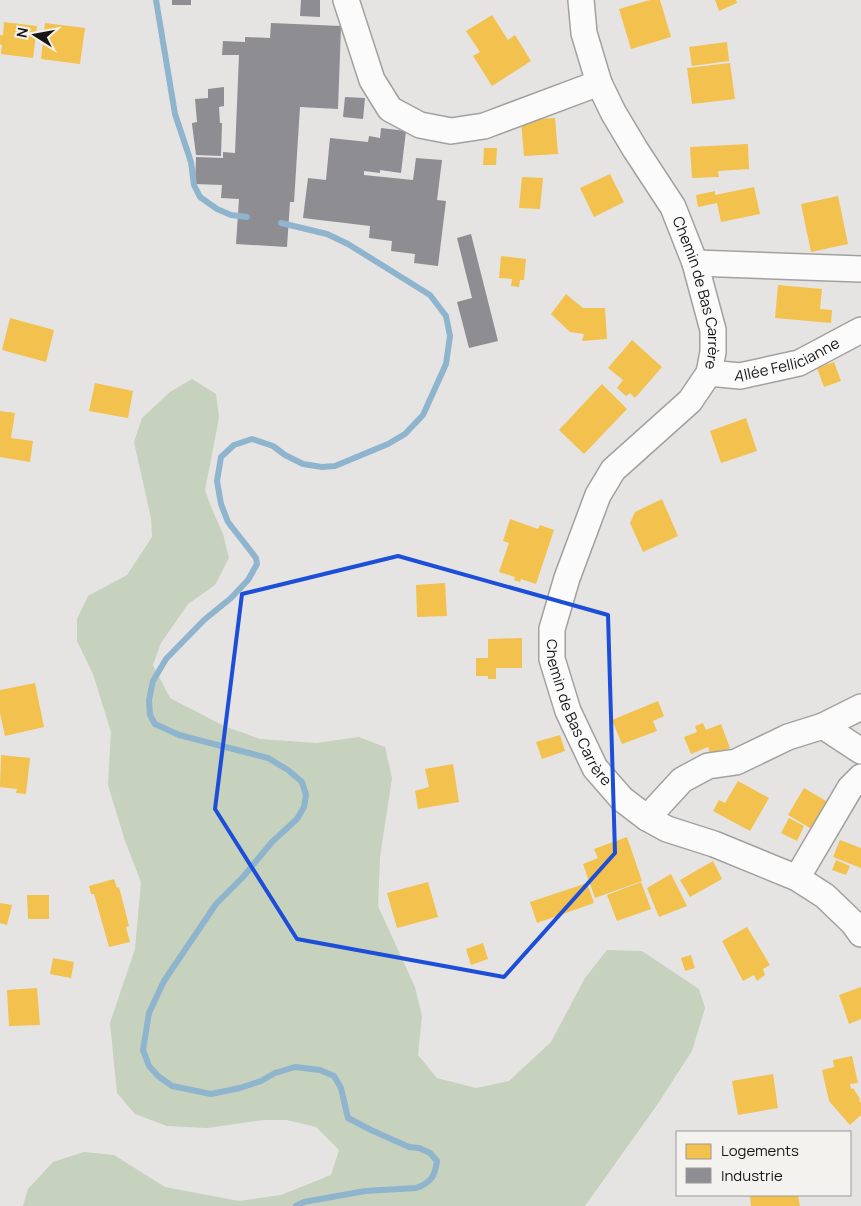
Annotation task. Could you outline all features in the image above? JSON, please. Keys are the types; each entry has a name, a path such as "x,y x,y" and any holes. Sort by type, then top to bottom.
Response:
{"street":[{"path":"346,0 372,80 390,109 420,124 451,131 484,126 599,83"},
{"name":"Chemin de Bas Carrère","path":"581,0 584,33 599,83 613,112 635,149 673,207 695,263 713,330 713,352 709,373 690,400 613,470 598,495 567,578 552,629 552,659 568,711 595,768 622,799 647,818 667,829 714,844 797,878 825,896 853,923 861,934"},
{"path":"695,263 861,269"},
{"name":"Allée Fellicianne","path":"709,373 740,376 799,363 861,330"},
{"path":"647,818 682,780 708,766 736,762 788,737 823,726 861,707"},
{"path":"823,726 861,751"},
{"path":"797,878 850,788 861,777"}],"highlighted area":[{"path":"398,556 608,615 615,853 504,977 297,939 215,809 242,594"}],"green space":[{"path":"192,379 216,394 219,418 205,490 223,534 229,558 215,585 188,604 161,643 153,665 170,698 224,726 260,739 316,743 359,737 385,747 392,778 380,857 378,906 415,987 422,1016 418,1055 437,1078 476,1088 509,1081 551,1042 585,978 607,950 642,951 699,989 705,1008 692,1051 657,1105 585,1206 23,1206 28,1189 53,1162 84,1152 114,1155 165,1187 239,1201 281,1195 331,1175 339,1150 316,1127 287,1120 264,1120 207,1128 167,1126 135,1114 117,1093 110,1023 135,949 141,882 125,841 108,785 111,732 93,674 77,641 77,619 88,596 127,575 152,537 151,518 134,442 142,418 170,392"}],"building: Logements":[{"path":"650,0 660,0 671,37 631,49 619,9"},
{"path":"715,0 736,0 737,3 719,11"},
{"path":"492,15 508,40 515,35 531,61 492,86 473,56 480,52 466,31"},
{"path":"4,22 37,26 33,58 1,54 0,35 3,35"},
{"path":"45,23 85,28 80,64 41,59"},
{"path":"727,42 729,61 692,66 689,47"},
{"path":"730,63 735,99 692,104 687,68"},
{"path":"555,118 558,154 524,156 521,120"},
{"path":"748,144 749,169 718,171 719,177 692,178 690,147"},
{"path":"484,148 497,148 496,165 483,165"},
{"path":"610,174 624,202 594,217 580,188"},
{"path":"522,177 543,178 540,209 519,208"},
{"path":"754,187 760,214 721,222 717,203 698,207 696,195 715,191 715,195"},
{"path":"838,196 848,244 811,252 801,204"},
{"path":"501,256 526,259 524,280 520,280 519,287 511,286 512,279 499,278"},
{"path":"778,285 822,289 820,309 832,310 831,323 775,318"},
{"path":"566,294 583,308 605,308 607,339 582,341 584,334 570,332 551,314"},
{"path":"10,318 54,330 46,362 2,350"},
{"path":"632,340 662,367 635,398 630,393 626,396 617,388 623,380 608,368"},
{"path":"834,362 841,381 824,387 817,368"},
{"path":"95,383 133,391 128,418 89,411"},
{"path":"602,384 627,409 584,454 559,430"},
{"path":"0,411 15,413 11,438 33,441 30,462 0,457"},
{"path":"746,418 757,451 721,463 710,431"},
{"path":"662,499 678,536 643,552 630,523 635,512"},
{"path":"510,519 538,529 540,525 554,530 536,584 521,579 520,582 514,580 515,577 499,572 509,543 503,541"},
{"path":"445,583 447,616 417,617 416,585"},
{"path":"522,638 522,668 496,668 496,679 488,679 488,676 476,676 476,658 488,658 488,639"},
{"path":"35,683 44,727 5,736 0,713 0,690"},
{"path":"658,701 664,716 653,721 657,731 622,744 612,720"},
{"path":"703,723 706,730 721,724 730,748 711,756 708,747 691,754 684,737 697,732 695,726"},
{"path":"560,735 565,751 542,759 536,742"},
{"path":"1,755 30,758 26,794 16,793 17,789 0,787"},
{"path":"453,764 459,802 418,809 415,791 429,787 425,769"},
{"path":"738,781 769,798 750,831 713,811 719,800 725,803"},
{"path":"804,788 831,804 815,831 788,815"},
{"path":"789,818 804,826 797,841 781,833"},
{"path":"627,837 642,881 595,898 583,864 598,858 594,849"},
{"path":"840,840 861,848 861,868 833,857"},
{"path":"836,860 850,866 846,875 832,870"},
{"path":"713,861 722,879 690,897 680,880"},
{"path":"671,874 687,906 659,917 647,888"},
{"path":"114,879 117,888 119,887 129,926 126,927 130,942 109,947 94,894 91,894 89,886"},
{"path":"428,882 438,917 397,928 387,893"},
{"path":"641,882 651,909 617,921 607,895"},
{"path":"587,883 594,903 537,923 530,902"},
{"path":"27,895 49,895 49,919 28,919"},
{"path":"0,903 12,905 7,925 0,923"},
{"path":"747,927 770,965 763,969 765,975 757,981 754,975 743,981 722,941"},
{"path":"483,943 488,959 471,965 466,949"},
{"path":"691,955 695,968 685,971 681,958"},
{"path":"53,958 74,962 71,978 50,974"},
{"path":"861,987 861,1019 849,1024 839,995"},
{"path":"37,988 40,1025 9,1026 7,990"},
{"path":"852,1056 858,1083 850,1084 851,1089 853,1088 860,1099 861,1115 850,1125 829,1101 822,1070 834,1067 833,1060"},
{"path":"773,1074 778,1108 738,1115 732,1081"},
{"path":"750,1196 798,1196 800,1206 751,1206"}],"building: Industrie":[{"path":"172,0 191,0 191,5 172,5"},
{"path":"301,0 320,0 320,17 300,16"},
{"path":"271,23 341,26 338,109 300,107 294,202 290,202 287,247 236,244 239,199 221,198 222,185 195,184 196,157 223,158 223,152 235,153 239,55 222,55 223,41 245,42 245,37 270,38"},
{"path":"224,87 224,106 219,107 220,123 222,123 221,156 196,155 192,124 197,122 195,99 208,98 208,89"},
{"path":"345,97 365,98 363,119 343,117"},
{"path":"381,128 406,131 401,173 380,170 380,173 364,171 364,175 413,180 416,158 442,160 437,200 446,201 438,266 414,263 415,254 391,251 392,241 369,238 370,226 303,218 308,178 326,180 330,138 368,142 369,136 380,138"},
{"path":"471,234 498,341 469,348 457,302 472,298 457,238"}],"waterway":[{"path":"156,0 175,114 191,162 194,185 200,197 217,209 231,215 247,217"},
{"path":"281,223 327,234 348,244 430,295 446,316 450,336 446,364 423,415 405,434 388,444 335,466 322,467 303,464 285,455 273,446 252,439 234,445 221,457 217,481 221,504 228,522 256,558 257,564 248,580 231,598 204,620 166,659 153,681 149,700 150,715 155,724 179,735 268,758 288,770 302,782 306,795 304,807 297,819 272,842 243,877 216,904 164,981 149,1013 143,1050 149,1066 158,1076 172,1086 211,1094 240,1088 261,1081 275,1073 295,1067 320,1070 334,1076 341,1088 348,1118 409,1147 419,1148 430,1153 437,1161 435,1171 429,1181 416,1188 365,1191 304,1202 296,1206"}]}
